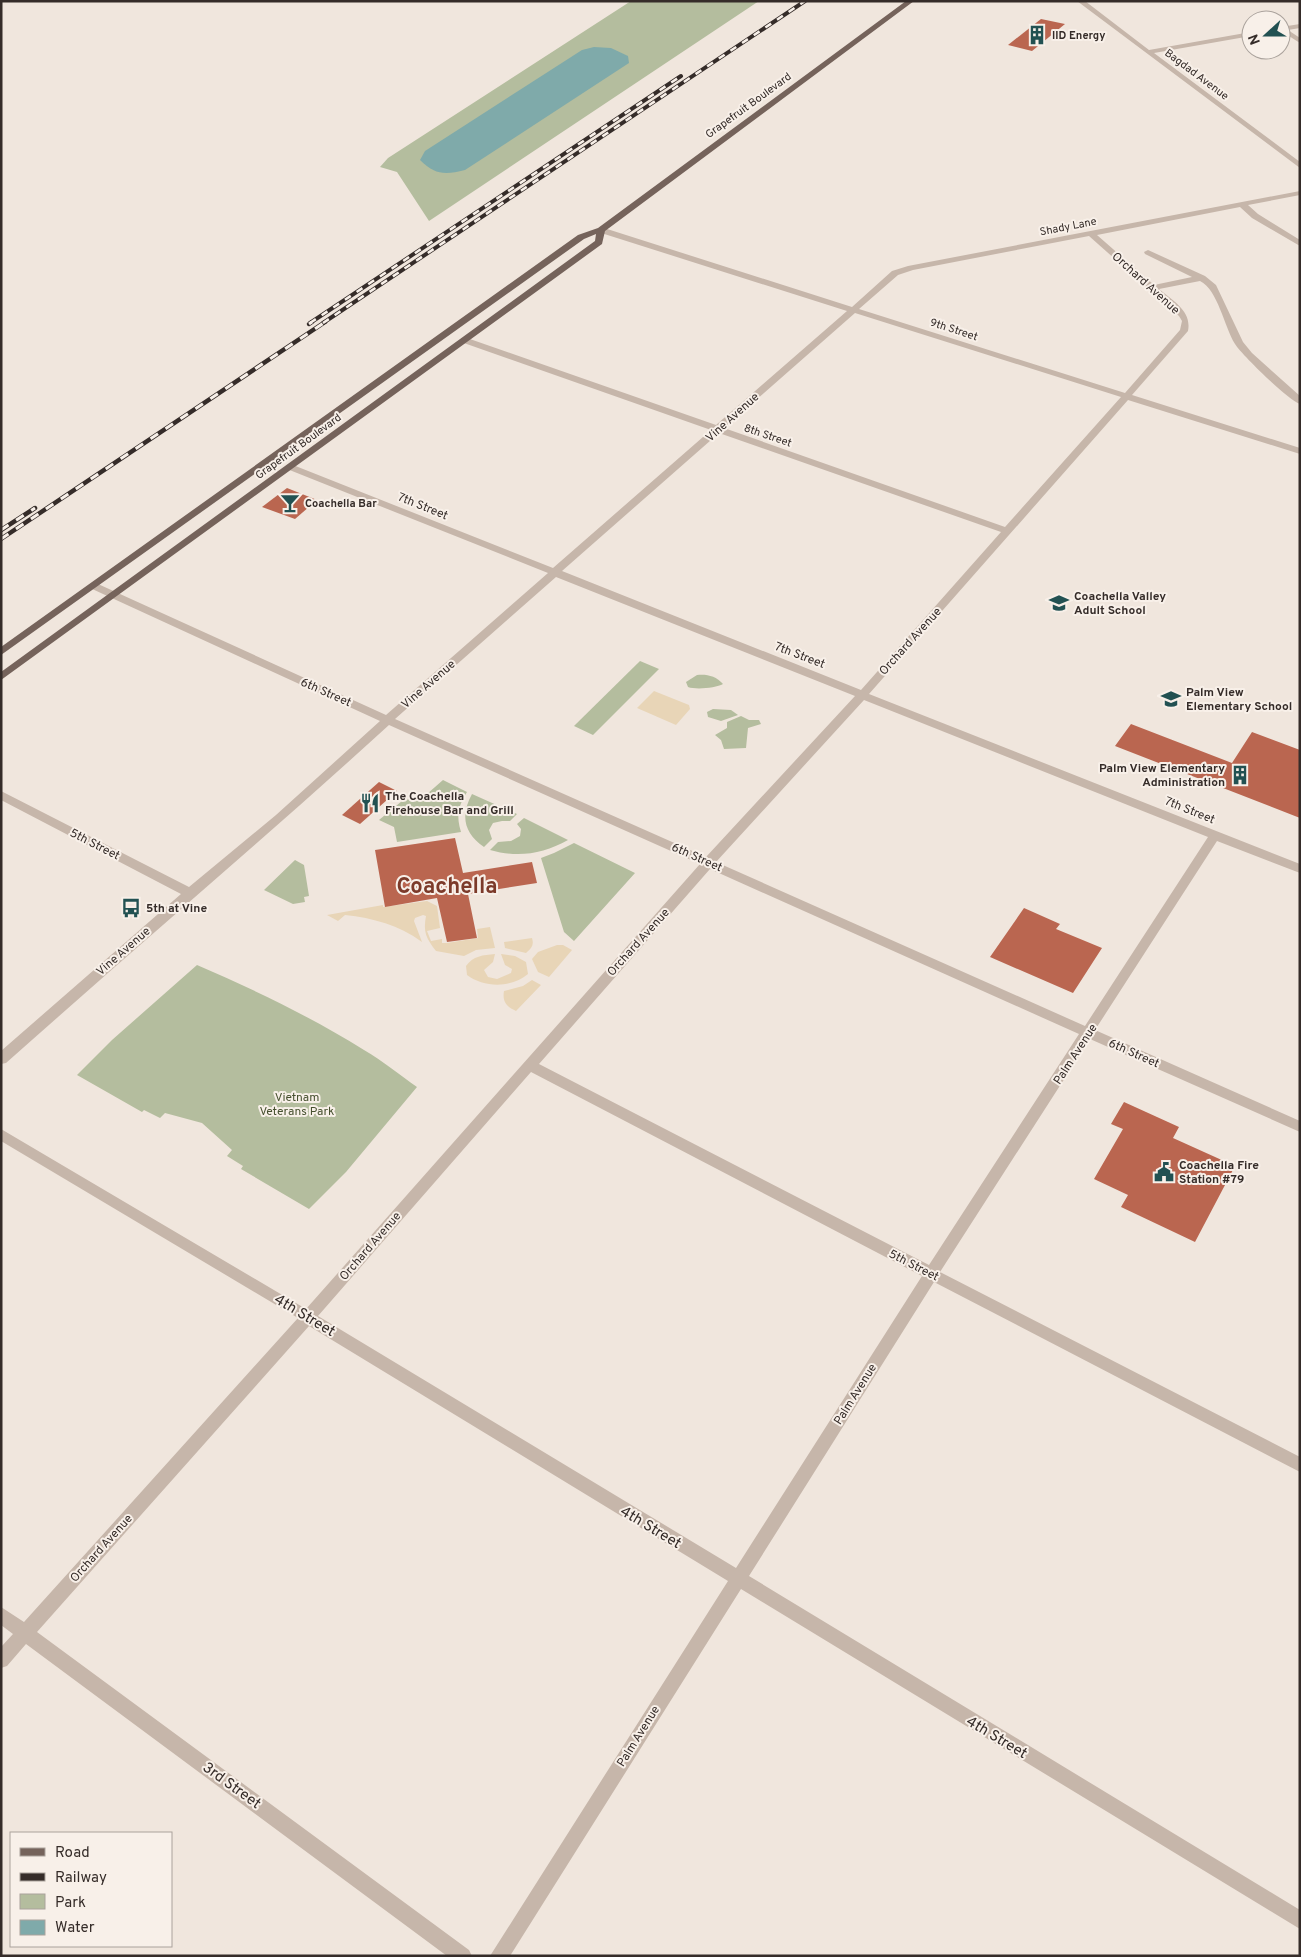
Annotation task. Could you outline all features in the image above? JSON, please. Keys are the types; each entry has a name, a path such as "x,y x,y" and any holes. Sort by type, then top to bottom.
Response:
{"main road":[{"name":"Grapefruit Boulevard","path":"1,652 581,237 600,230 911,1"},
{"name":"Grapefruit Boulevard","path":"1,677 599,242 600,230"}],"street":[{"name":"Bagdad Avenue","path":"1080,1 1300,166"},
{"path":"1148,52 1241,36"},
{"name":"Shady Lane","path":"854,309 896,273 904,270 1300,193"},
{"path":"1241,204 1255,216 1300,244"},
{"name":"9th Street","path":"600,230 1127,396 1298,446"},
{"name":"Orchard Avenue","path":"1,1660 308,1317 528,1065 709,862 863,694 1008,531 1186,326 1182,316 1090,233"},
{"path":"1148,252 1202,278 1213,287 1239,343 1249,355 1300,401"},
{"path":"1152,288 1202,278"},
{"name":"Vine Avenue","path":"1,1059 190,892 280,818 387,720 854,309"},
{"name":"8th Street","path":"464,340 1008,531"},
{"name":"7th Street","path":"290,467 1300,869"},
{"name":"6th Street","path":"94,586 387,720 1300,1127"},
{"name":"5th Street","path":"1,795 190,892"},
{"name":"Palm Avenue","path":"499,1956 930,1274 1215,835"},
{"name":"5th Street","path":"528,1065 1300,1464"},
{"name":"4th Street","path":"1,1134 308,1317 1300,1920"},
{"name":"3rd Street","path":"1,1615 463,1956"}],"green space":[{"path":"631,1 759,1 429,221 397,172 380,167 388,158"},
{"path":"640,661 659,669 593,735 574,726"},
{"path":"697,675 711,676 723,684 706,688 688,687 686,682"},
{"path":"713,709 731,710 738,715 721,721 708,717 707,712"},
{"path":"741,716 749,720 759,720 761,724 748,728 746,748 724,749 721,740 715,735 727,728 727,722"},
{"path":"443,780 467,792 459,811 461,832 397,842 394,827 379,820 402,801 413,798 419,801"},
{"path":"472,794 517,814 510,821 493,823 489,830 492,839 484,847 472,836 466,824 466,810"},
{"path":"524,818 568,840 549,849 530,853 510,854 490,850 498,842 511,841 520,836 521,829 517,824"},
{"path":"574,843 635,873 574,941 564,932 541,858"},
{"path":"295,860 304,865 309,896 304,897 305,902 293,904 264,890"},
{"name":"Vietnam Veterans Park","path":"197,965 261,994 324,1026 385,1063 417,1087 346,1172 309,1209 241,1169 243,1166 227,1156 232,1150 202,1123 165,1113 160,1118 144,1110 142,1112 77,1075 112,1040"}],"sand":[{"path":"654,691 689,705 690,709 676,725 637,708"},
{"path":"427,901 437,906 440,928 427,931 431,941 442,939 442,943 447,943 478,938 477,929 490,927 495,948 476,950 464,956 436,951 426,935 426,916 423,915 415,918 414,921 422,942 404,931 376,920 345,915 338,921 327,915 383,905 383,907"},
{"path":"532,938 532,946 526,953 505,948 504,942"},
{"path":"557,945 563,945 572,950 549,977 538,972 532,959 538,952"},
{"path":"495,954 493,962 484,970 488,977 497,979 511,973 512,969 505,965 501,954 515,956 526,962 528,974 514,982 498,985 481,982 467,975 466,966 472,960"},
{"path":"532,980 541,985 516,1011 510,1008 505,1001 504,991 523,986"}],"water":[{"path":"594,47 611,48 628,56 629,63 465,170 452,173 436,171 420,160 425,151 582,50"}],"building":[{"name":"IID Energy","path":"1041,19 1065,24 1032,51 1008,45"},
{"name":"Coachella Bar","path":"287,488 317,500 295,519 262,507"},
{"name":"Palm View Elementary Administration","path":"1131,724 1232,763 1252,732 1300,750 1300,818 1115,746"},
{"name":"The Coachella Firehouse Bar and Grill","path":"379,782 397,791 360,824 342,815"},
{"path":"455,838 463,873 532,862 537,883 468,894 477,938 447,942 437,898 385,907 375,850"},
{"path":"1024,908 1060,924 1056,929 1102,948 1073,993 990,957"},
{"name":"Coachella Fire Station #79","path":"1124,1102 1179,1127 1173,1138 1235,1166 1195,1242 1121,1207 1128,1195 1094,1179 1123,1129 1111,1124"}],"railway":[{"path":"323,323 805,1"},
{"path":"310,323 681,76"},
{"path":"1,539 325,322"},
{"path":"1,530 35,508"}],"place":[{"name":"IID Energy","path":"1037,35"},
{"name":"Coachella Bar","path":"290,503"},
{"name":"Coachella Valley Adult School","path":"1059,603"},
{"name":"Palm View Elementary School","path":"1171,699"},
{"name":"Palm View Elementary Administration","path":"1240,775"},
{"name":"The Coachella Firehouse Bar and Grill","path":"370,803"},
{"name":"5th at Vine","path":"131,908"},
{"name":"Coachella Fire Station #79","path":"1164,1172"}],"district":[{"name":"Coachella","path":"447,885"}]}
